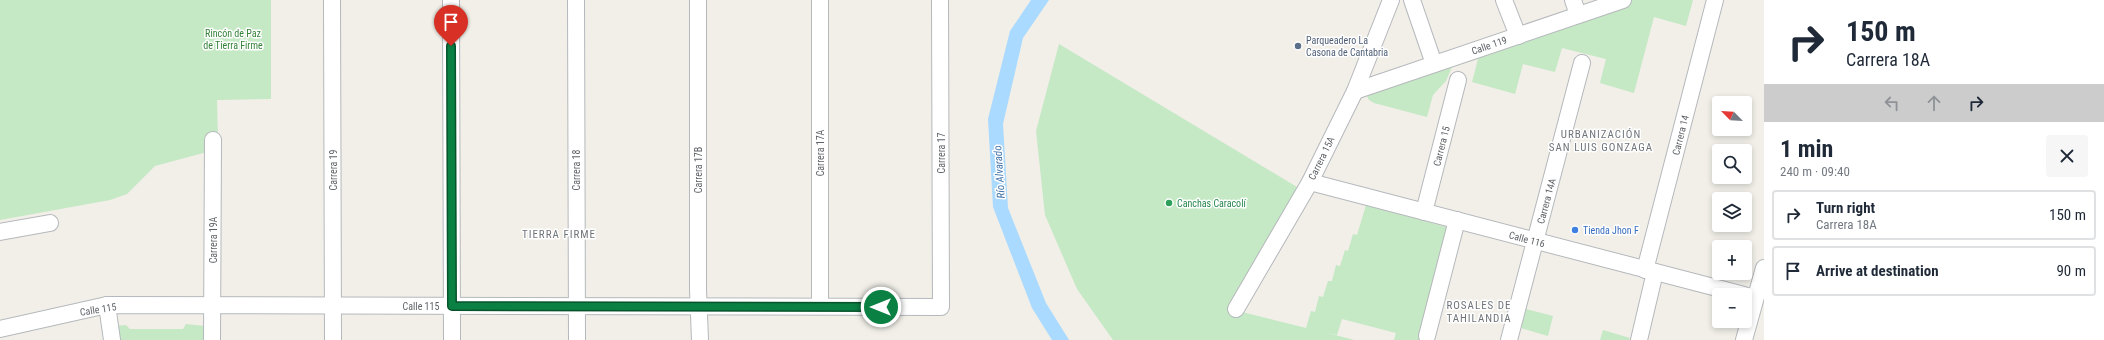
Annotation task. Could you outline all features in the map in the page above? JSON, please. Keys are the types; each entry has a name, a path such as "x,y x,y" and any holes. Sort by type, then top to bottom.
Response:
{"street":[{"name":"Carrera 19","path":"332,0 333,340"},
{"path":"451,0 452,340"},
{"name":"Carrera 18","path":"576,0 577,340"},
{"name":"Carrera 17B","path":"698,0 698,306 700,340"},
{"name":"Carrera 17A","path":"820,0 820,306"},
{"name":"Carrera 17","path":"940,0 941,307"},
{"name":"Carrera 15A","path":"1236,309 1310,182 1355,91 1391,0"},
{"path":"1412,0 1434,64"},
{"path":"1504,0 1518,36"},
{"path":"1573,0 1578,15"},
{"name":"Calle 119","path":"1355,91 1623,0"},
{"name":"Carrera 14","path":"1639,340 1650,271 1715,0"},
{"name":"Carrera 14A","path":"1513,339 1535,241 1582,63"},
{"name":"Carrera 15","path":"1424,212 1458,80"},
{"name":"Carrera 19A","path":"212,340 213,140"},
{"name":"Calle 116","path":"1310,182 1717,288"},
{"path":"1427,336 1457,220"},
{"path":"0,232 50,223"},
{"path":"1752,289 1764,268"},
{"name":"Calle 115","path":"0,329 107,305 941,307"},
{"path":"107,305 112,340"},
{"path":"1744,340 1758,318 1752,305"}],"green space":[{"name":"Rincón de Paz de Tierra Firme","path":"0,0 271,0 271,99 217,100 218,140 207,152 155,166 127,194 110,200 0,220"},
{"path":"1633,0 1693,0 1686,26 1654,17 1634,93 1600,83 1606,59 1562,48 1555,72 1523,64 1515,94 1472,82 1478,59 1452,67 1446,81 1433,95 1427,117 1374,103 1369,100 1366,94 1369,89"},
{"name":"Canchas Caracolí","path":"1059,44 1302,190 1230,309 1306,328 1311,311 1315,312 1319,296 1323,297 1328,281 1332,281 1336,265 1340,266 1345,250 1348,251 1353,234 1357,235 1366,205 1450,228 1427,340 1394,340 1396,333 1342,319 1337,335 1324,332 1354,340 1113,340 1077,289 1045,215 1036,131"},
{"path":"1526,309 1553,316 1548,336 1521,328"},
{"path":"186,324 205,326 205,340 116,340 114,326 126,325 130,329 183,329"},
{"path":"1603,330 1630,338 1629,340 1600,340"}],"water":[{"name":"Río Alvarado","path":"1031,0 1049,0 1023,38 1003,124 1008,208 1046,303 1069,340 1052,340 1032,308 993,207 988,119 1010,31"}],"place":[{"name":"Parqueadero La Casona de Cantabria","path":"1298,46"},
{"name":"Canchas Caracolí","path":"1169,203"},
{"name":"Tienda Jhon F","path":"1575,230"}],"district":[{"name":"URBANIZACIÓN SAN LUIS GONZAGA","path":"1601,140"},
{"name":"TIERRA FIRME","path":"559,234"},
{"name":"ROSALES DE TAHILANDIA","path":"1479,311"}],"route":[{"path":"451,46 452,306 881,307"}]}
